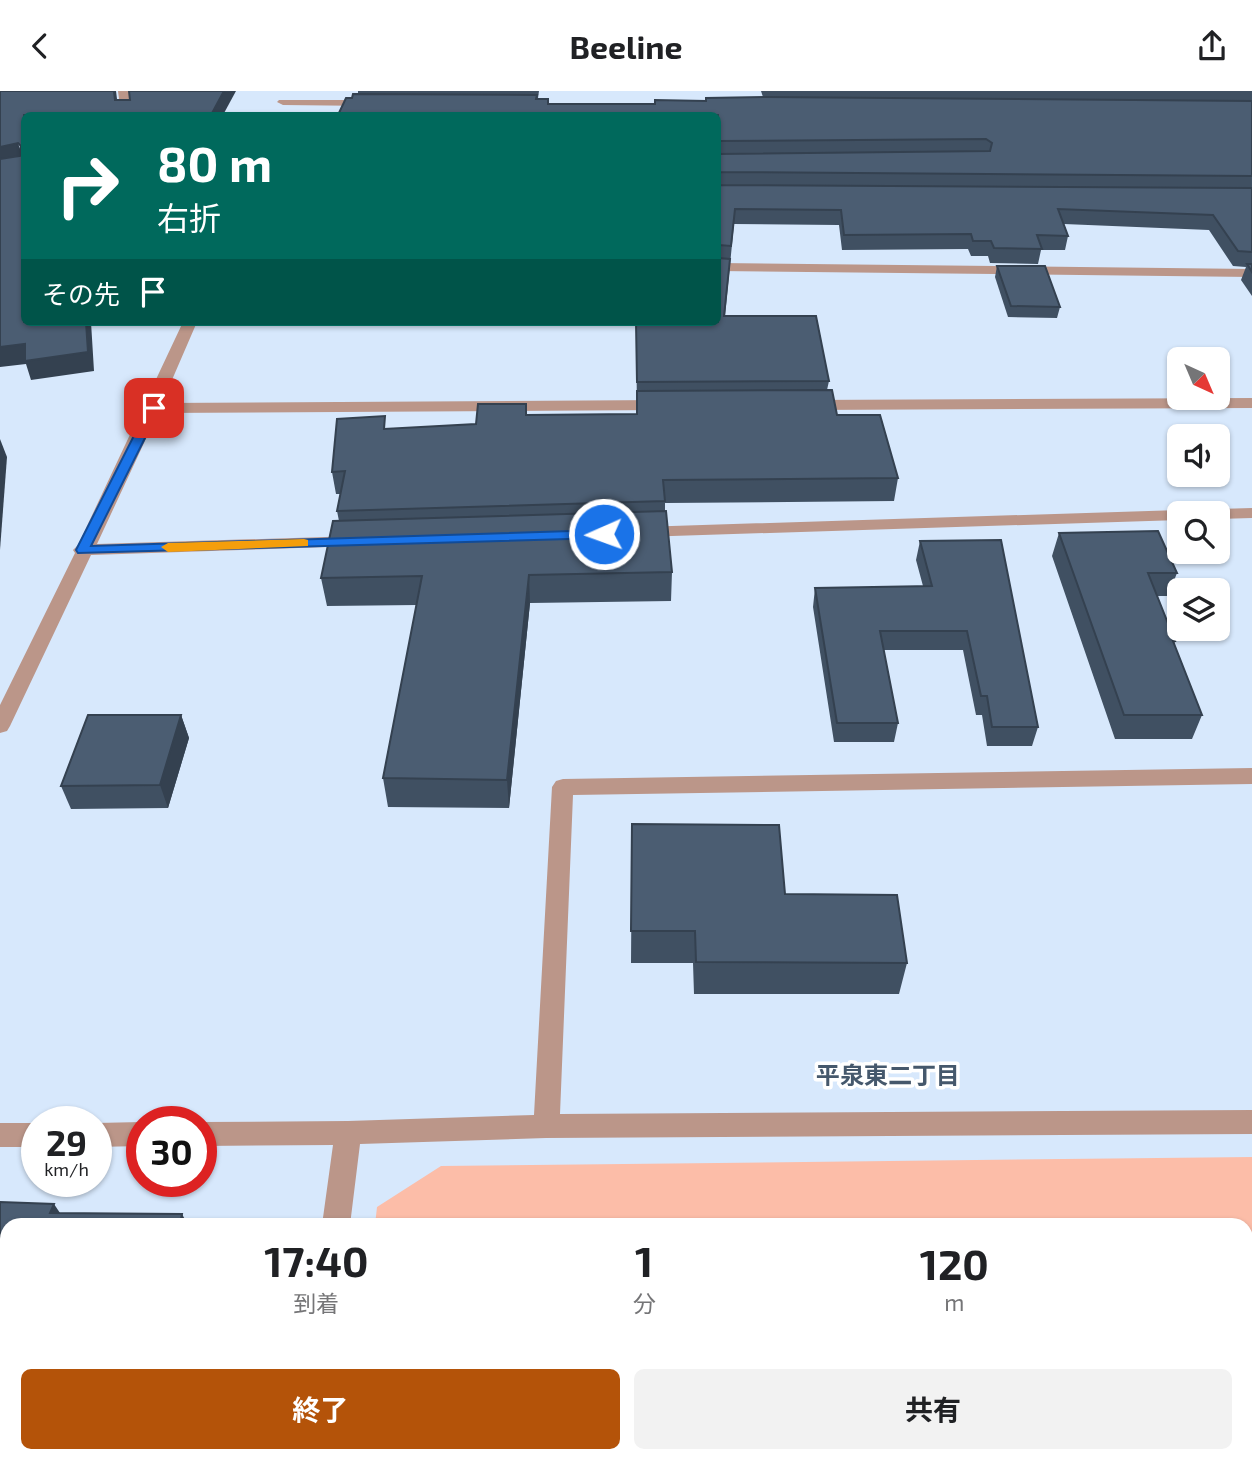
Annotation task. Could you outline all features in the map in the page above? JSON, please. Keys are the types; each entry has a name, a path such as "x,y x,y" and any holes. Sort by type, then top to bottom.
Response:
{"street":[{"path":"124,91 127,112"},
{"path":"286,97 380,103"},
{"path":"721,267 1252,273"},
{"path":"0,726 82,550 154,408 188,326"},
{"path":"793,405 1252,403"},
{"path":"154,408 682,405"},
{"path":"1230,514 1252,513"},
{"path":"624,533 1167,515"},
{"path":"82,550 374,541"},
{"path":"546,1126 563,787 1252,776"},
{"path":"217,1134 348,1133 546,1126 1252,1122"},
{"path":"337,1218 348,1133"},
{"path":"0,1135 21,1135"}],"shaded area":[{"path":"1252,1157 1252,1218 376,1218 377,1207 441,1166"}],"building":[{"path":"0,91 114,91 115,100 130,100 129,91 224,91 213,112 21,112 21,146 18,143 0,147"},
{"path":"353,94 537,95 536,99 548,99 548,104 655,104 655,100 706,101 706,98 766,97 1252,101 1252,176 721,172 721,154 990,151 992,143 986,139 721,141 721,112 339,112 346,98 352,98"},
{"path":"21,146 21,326 86,326 88,352 25,361 25,344 0,347 0,159 20,156"},
{"path":"721,185 1252,188 1252,252 1238,251 1213,215 1058,209 1068,236 1037,235 1042,249 994,248 991,241 973,241 971,234 844,235 841,210 735,209 731,246 721,245"},
{"path":"721,258 730,259 724,316 816,316 829,381 637,382 636,326 721,326"},
{"path":"997,266 1045,266 1060,307 1011,306"},
{"path":"832,390 837,415 880,415 898,478 663,480 665,501 337,511 345,471 332,472 337,419 385,416 384,429 476,424 478,404 526,404 526,415 637,414 637,391"},
{"path":"666,511 672,572 529,575 507,780 383,778 422,576 321,578 333,521"},
{"path":"1158,531 1167,551 1167,564 1173,564 1177,573 1148,573 1167,621 1167,641 1173,641 1202,715 1124,715 1059,533"},
{"path":"1001,540 1038,727 992,727 987,696 981,696 967,631 880,631 898,723 837,723 815,588 932,586 920,541"},
{"path":"88,715 181,715 160,785 61,786"},
{"path":"632,824 779,825 785,894 897,895 907,963 696,962 695,931 631,931"},
{"path":"0,1202 54,1204 50,1213 182,1214 181,1218 0,1218"}],"slow traffic":[{"path":"168,547 304,543"}],"district":[{"name":"平泉東二丁目","path":"888,1076"}],"route":[{"path":"154,408 82,550 604,534"}]}
